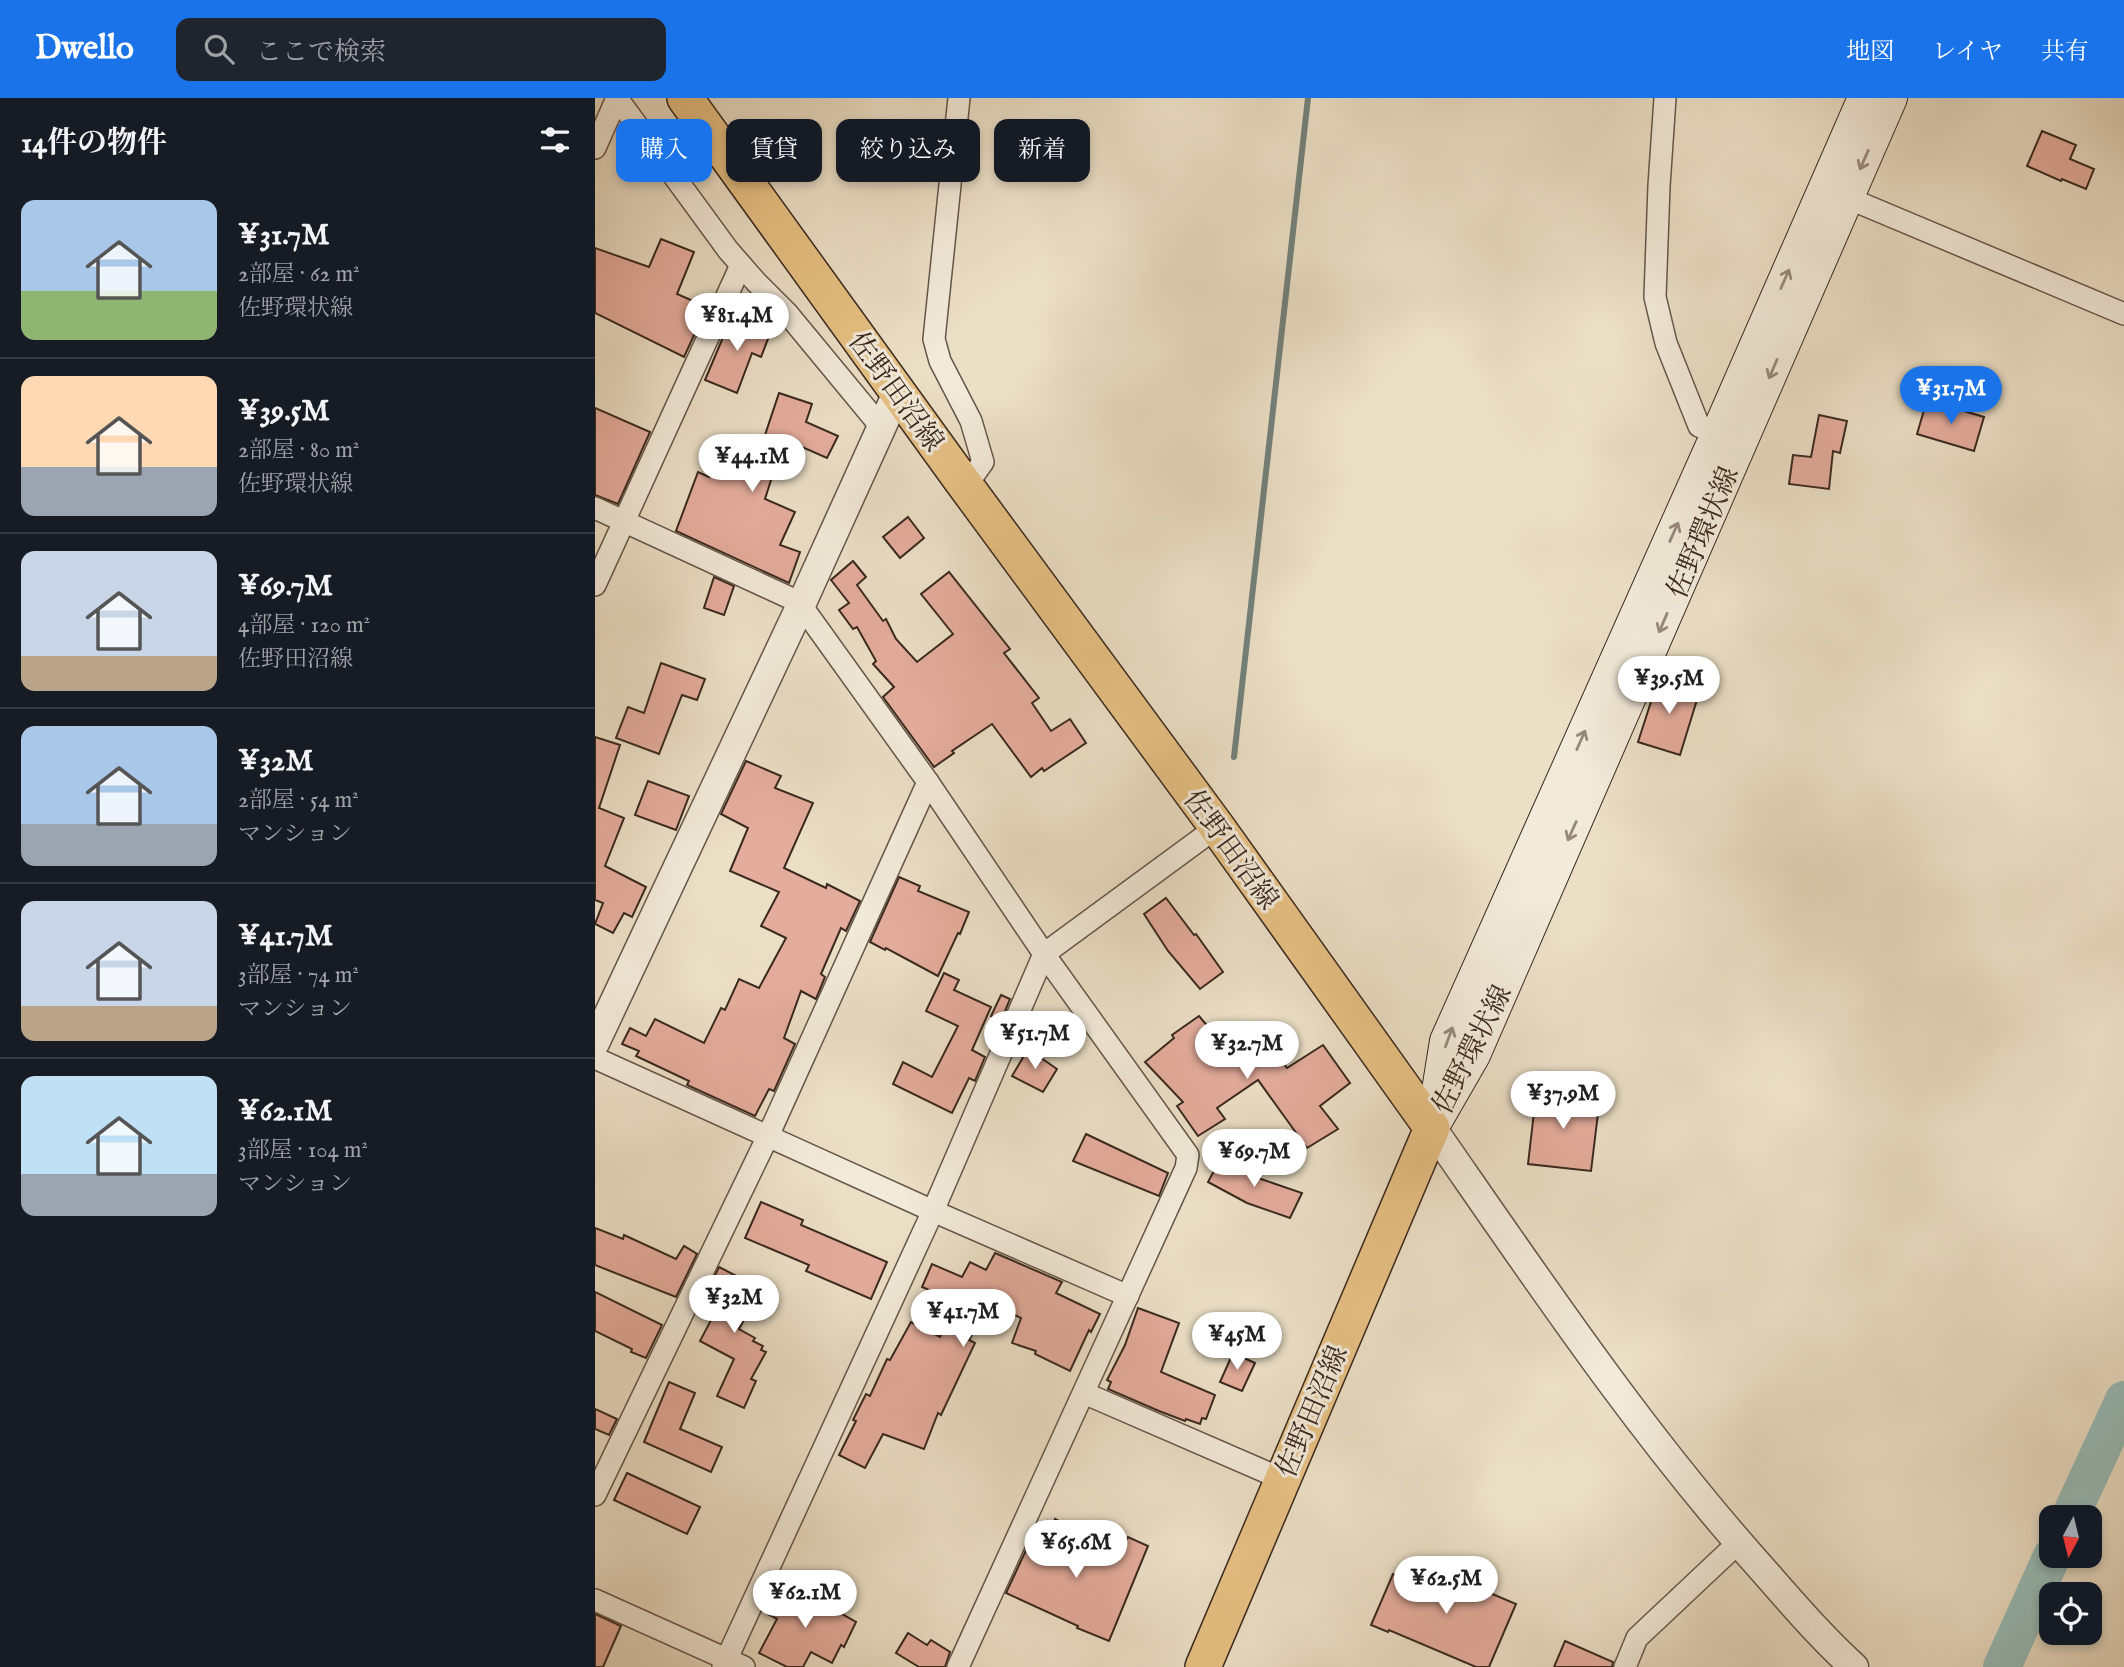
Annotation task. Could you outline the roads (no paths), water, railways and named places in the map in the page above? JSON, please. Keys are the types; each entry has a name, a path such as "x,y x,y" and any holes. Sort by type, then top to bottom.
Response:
{"main road":[{"name":"佐野田沼線","path":"685,98 1217,827 1432,1128 1203,1667"},
{"name":"佐野環状線","path":"1836,193 1864,98"},
{"name":"佐野環状線","path":"1432,1128 1446,1041 1729,439 1836,193 1891,98"}],"street":[{"path":"617,98 741,265 787,313 882,428"},
{"path":"595,148 617,98"},
{"path":"959,98 934,339 940,361 971,421 982,462 966,486"},
{"path":"1665,98 1655,297 1666,344 1699,426 1729,439"},
{"path":"1836,193 2124,314"},
{"path":"595,585 741,265"},
{"path":"595,1043 898,391"},
{"path":"595,508 801,604 1044,954 1188,1155 1186,1168 958,1667"},
{"path":"595,1495 768,1136 927,782"},
{"path":"595,1600 731,1664 1044,954 1217,827"},
{"path":"595,1058 1128,1296"},
{"path":"1432,1128 1590,1355 1738,1543 1831,1646 1854,1667"},
{"path":"1084,1393 1282,1479"},
{"path":"1625,1667 1637,1638 1738,1543"}],"waterway":[{"path":"1234,757 1308,98"},
{"path":"2076,1505 2124,1400"},
{"path":"2002,1667 2047,1568"}]}
